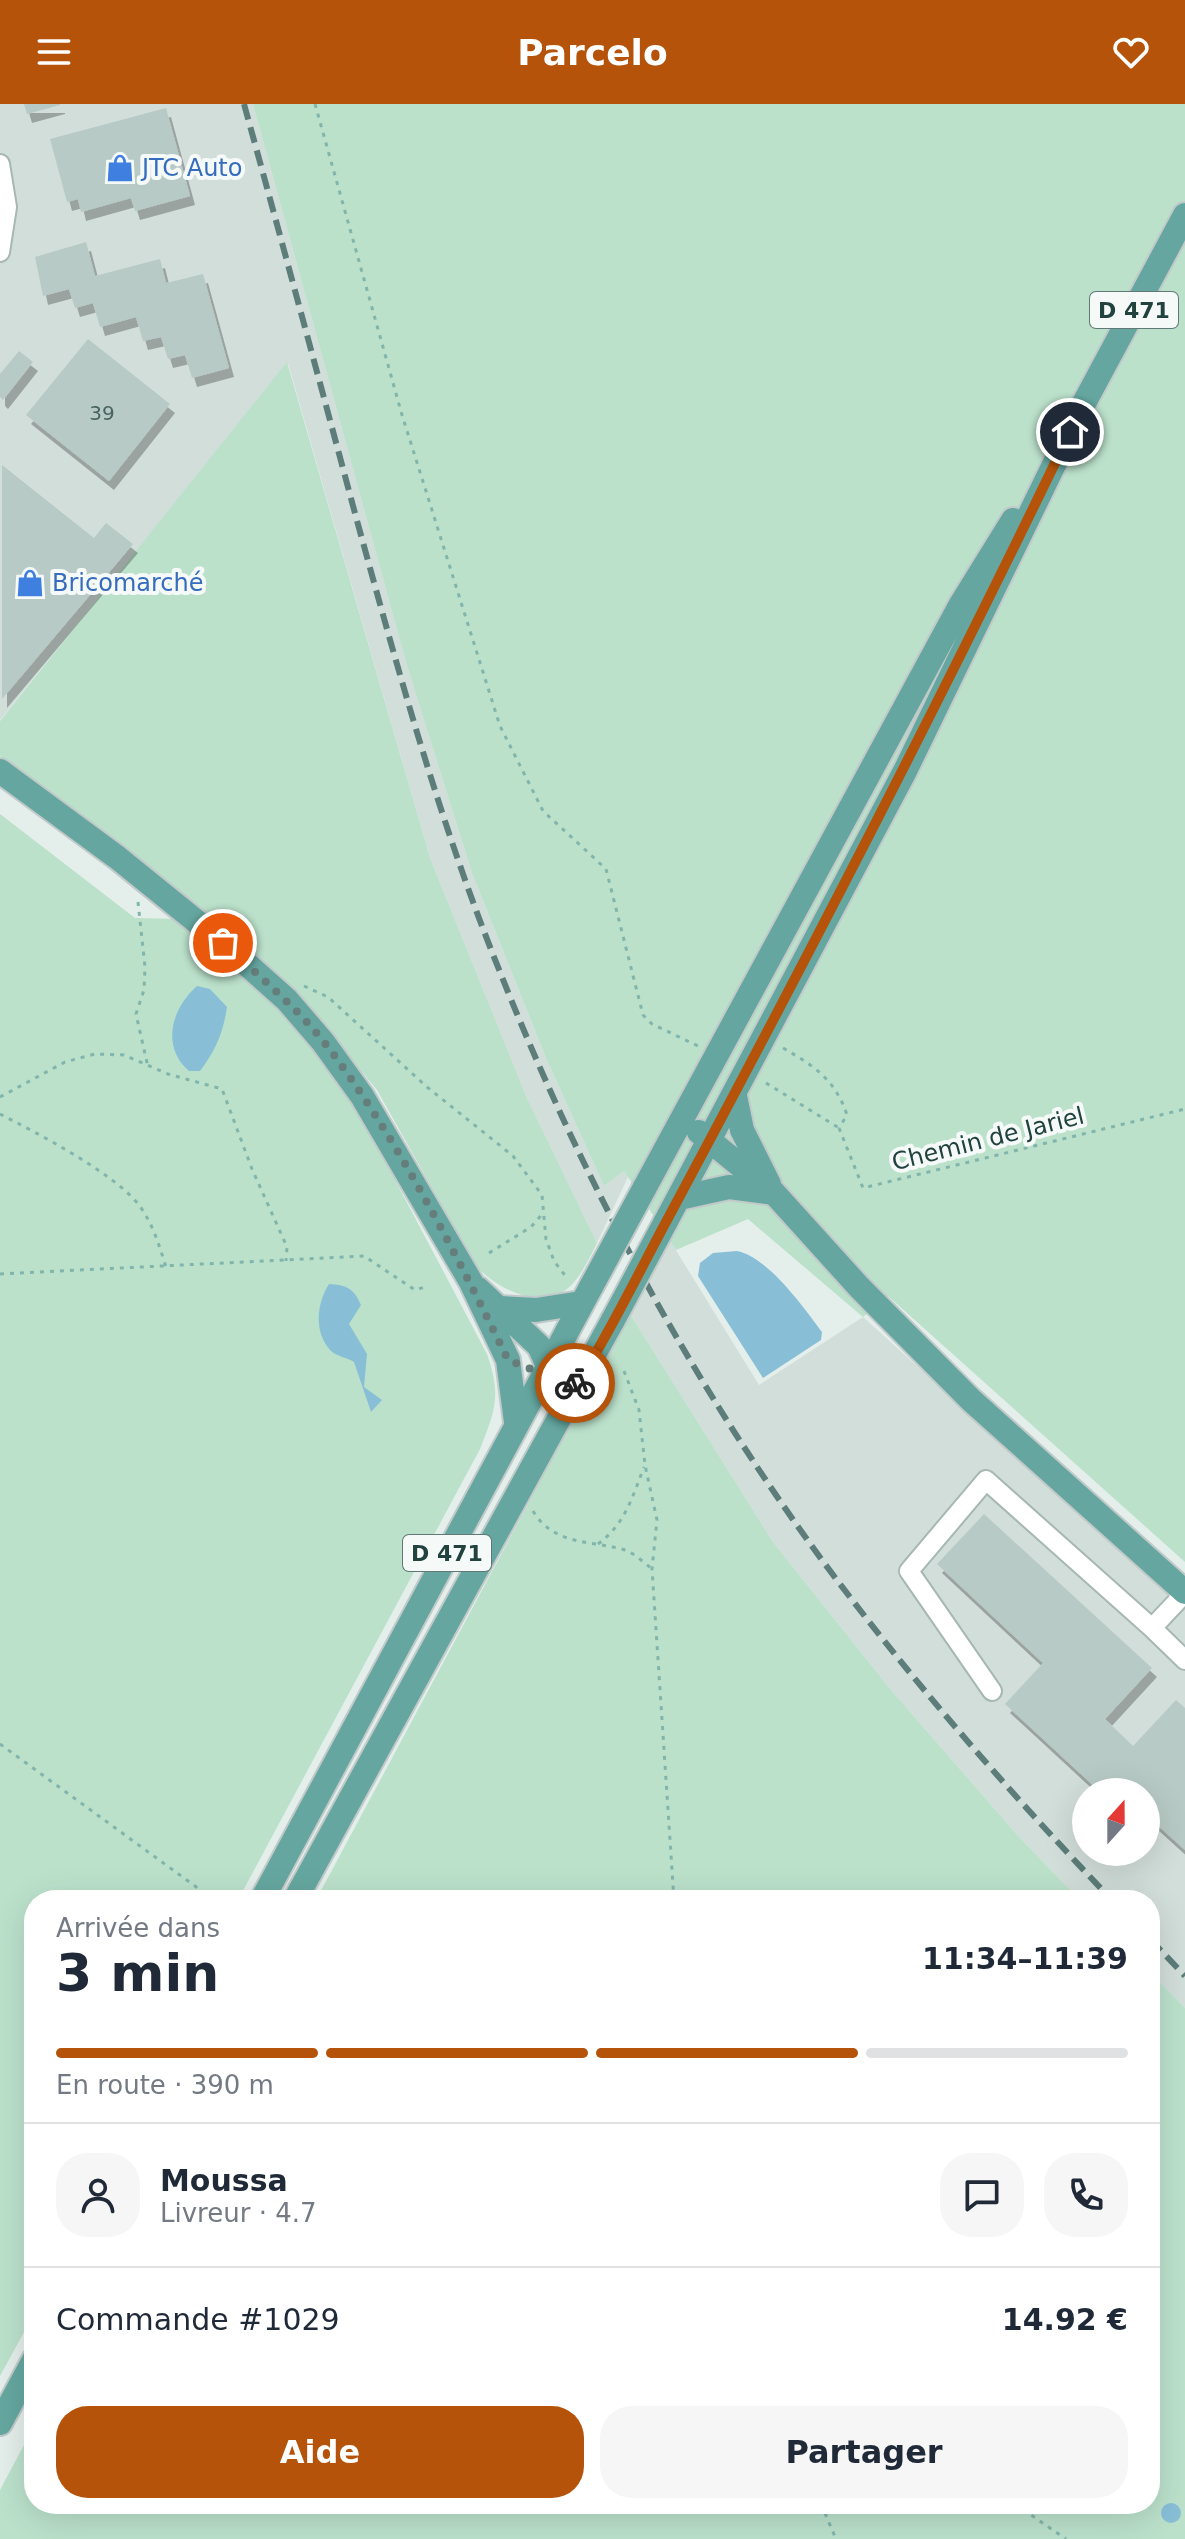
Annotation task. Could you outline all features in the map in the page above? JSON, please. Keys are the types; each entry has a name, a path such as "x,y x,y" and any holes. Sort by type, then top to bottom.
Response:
{"main road":[{"name":"D 471","path":"300,1890 735,1096 905,771 1083,405 1185,215"},
{"name":"D 471","path":"267,1890 516,1422 549,1368 961,604 1083,405"},
{"path":"0,771 143,879 287,1000 323,1042 362,1096 471,1282 508,1360 516,1422"},
{"path":"735,1096 742,1130 774,1193"},
{"path":"683,1118 774,1193 960,1389 1185,1592"},
{"path":"679,1198 729,1187 774,1193"},
{"path":"471,1282 539,1346 549,1368"},
{"path":"500,1308 536,1310 587,1294"},
{"path":"508,1360 531,1369 549,1368 577,1384"},
{"path":"0,2423 24,2379"}],"street":[{"path":"0,164 7,207 0,252"},
{"path":"992,1691 909,1571 986,1480 1185,1660"},
{"path":"1152,1628 1185,1592"}],"path":[{"path":"315,104 402,415 500,726 543,811 606,869 643,1015 652,1024 705,1049"},
{"path":"143,879 137,906 145,967 144,990 136,1014 148,1067"},
{"path":"303,985 328,997 427,1087 513,1156 539,1188 546,1239 554,1261 567,1278"},
{"path":"765,1037 821,1070 840,1093 847,1115 839,1128 766,1083"},
{"path":"0,1097 65,1062 95,1054 124,1055 148,1067 222,1089 252,1169 287,1247 286,1261"},
{"name":"Chemin de Jariel","path":"839,1128 863,1188 1185,1109"},
{"path":"0,1114 110,1179 138,1204 156,1233 166,1267"},
{"path":"489,1253 531,1227 544,1212"},
{"path":"0,1274 364,1256 415,1290 425,1287"},
{"path":"624,1371 639,1410 645,1465 657,1520 652,1569 673,1890"},
{"path":"598,1544 614,1532 627,1514 645,1465"},
{"path":"519,1487 538,1520 551,1531 575,1543 598,1544 628,1551 652,1569"},
{"path":"0,1744 200,1890"},
{"path":"825,2514 836,2539"},
{"path":"1030,2514 1066,2539"}],"shaded area":[{"path":"0,104 253,104 407,666 472,873 546,1058 604,1186 624,1171 628,1177 597,1243 527,1098 430,858 288,363 0,720"},
{"path":"669,1239 759,1385 863,1317 1185,1608 1185,2008 1160,1982 1160,1890 1070,1890 1019,1837 891,1690 773,1542 630,1314"}],"green space":[{"path":"253,104 1185,104 1185,1562 888,1296 863,1317 748,1219 676,1250 624,1171 604,1186 546,1058 472,873 407,666"},
{"path":"287,362 430,858 527,1098 597,1243 575,1281 551,1297 524,1296 510,1291 476,1266 377,1090 326,1028 152,870 0,756 0,721"},
{"path":"0,814 135,918 175,919 285,1015 321,1057 367,1127 487,1354 494,1381 495,1402 480,1449 243,1890 24,1890 24,2332 0,2376"},
{"path":"630,1314 773,1542 891,1690 1019,1837 1070,1890 321,1890"},
{"path":"1160,1982 1185,2008 1185,2539 0,2539 0,2490 24,2445 24,2514 1160,2514"}],"water":[{"path":"197,986 210,989 227,1007 221,1033 210,1056 200,1071 189,1071 175,1051 173,1028 181,1006"},
{"path":"737,1251 749,1255 773,1273 822,1332 821,1340 763,1378 698,1276 700,1263 713,1253"},
{"path":"329,1284 349,1288 361,1305 349,1324 367,1354 364,1387 382,1400 371,1412 354,1362 331,1351 321,1335 320,1309"},
{"path":"1167,2503 1175,2503 1181,2513 1175,2523 1167,2523 1161,2517 1161,2509"}],"building":[{"path":"24,104 60,104 60,105 27,114"},
{"path":"166,108 190,196 135,211 131,198 81,212 78,199 67,202 50,139"},
{"path":"86,242 95,276 160,259 166,283 203,274 229,368 192,378 185,355 168,359 161,337 143,341 136,317 100,327 93,303 75,308 69,289 43,296 35,257"},
{"path":"88,339 170,404 109,481 26,415"},
{"path":"19,351 33,362 3,400 0,397 0,374"},
{"path":"2,465 94,538 106,523 133,544 2,699"},
{"path":"984,1514 1152,1668 1105,1719 1133,1746 1176,1700 1185,1708 1185,1850 1160,1827 1160,1778 1085,1778 1005,1704 1043,1663 937,1564"}],"railway":[{"path":"244,104 421,746 478,916 566,1126 642,1276 774,1492 856,1605 926,1692 998,1777 1103,1890"},
{"path":"1160,1950 1185,1976"}],"way so far":[{"path":"223,943 287,1000 323,1042 362,1096 471,1282 508,1360 531,1369 549,1368 575,1383"}],"place":[{"name":"JTC Auto","path":"120,168"},
{"name":"Bricomarché","path":"30,583"}],"route":[{"path":"575,1383 613,1320 735,1096 905,771 1070,432"}]}
